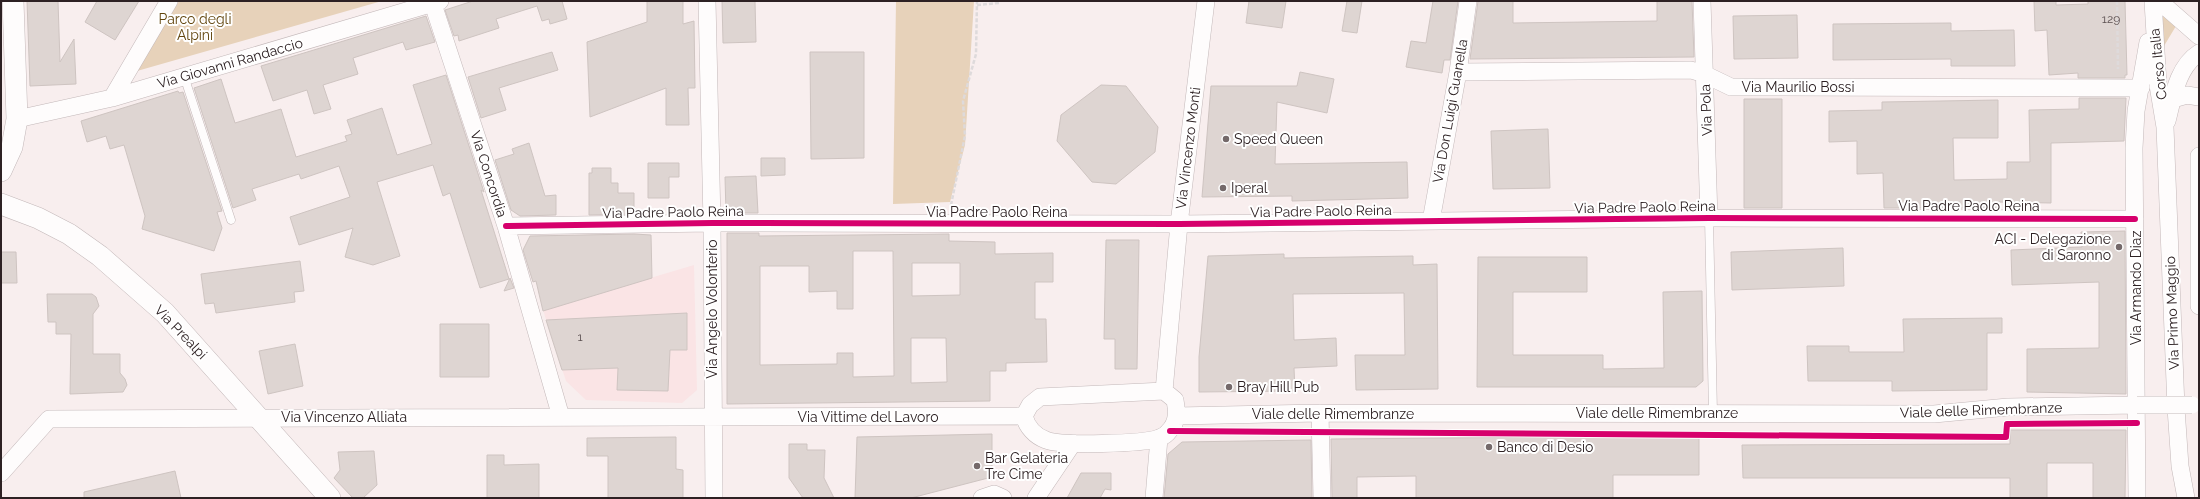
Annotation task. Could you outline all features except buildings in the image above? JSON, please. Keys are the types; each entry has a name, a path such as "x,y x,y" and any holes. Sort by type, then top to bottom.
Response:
{"street":[{"path":"1,171 12,147 17,119 13,1"},
{"path":"112,98 169,1"},
{"name":"Via Angelo Volonterio","path":"707,1 712,222 712,417 714,498"},
{"name":"Via Vincenzo Monti","path":"1164,391 1179,224 1206,1"},
{"name":"Via Don Luigi Guanella","path":"1431,222 1458,72 1468,1"},
{"name":"Via Pola","path":"1702,1 1709,218"},
{"name":"Via Giovanni Randaccio","path":"17,119 112,98 435,2"},
{"name":"Via Concordia","path":"435,2 506,226 561,418"},
{"path":"2155,3 2199,36"},
{"name":"Via Armando Diaz","path":"2137,498 2135,124 2155,3"},
{"name":"Corso Italia","path":"2155,3 2158,85 2165,127"},
{"path":"2165,127 2184,67 2191,58 2199,53"},
{"name":"Via Maurilio Bossi","path":"1458,72 1691,70 1704,74 1731,87 2141,88"},
{"path":"2173,99 2187,95 2199,97"},
{"name":"Via Primo Maggio","path":"2165,127 2176,408 2180,466 2186,498"},
{"path":"2199,156 2199,306"},
{"name":"Via Prealpi","path":"1,204 38,218 69,234 100,256 165,313 260,417 330,498"},
{"name":"Via Padre Paolo Reina","path":"506,226 712,222 1179,224 1709,218 2136,219"},
{"path":"1164,391 1175,400 1178,416 1170,431 1158,438 1135,441 1073,443 1046,440 1033,432 1026,424 1024,416 1030,405 1040,397 1164,391"},
{"name":"Viale delle Rimembranze","path":"1178,416 1320,413 1934,414 2008,407 2197,403"},
{"path":"1320,413 1322,498"},
{"name":"Via Vittime del Lavoro","path":"712,417 1024,416"},
{"name":"Via Vincenzo Alliata","path":"1,473 49,419 260,417 712,417"},
{"path":"1154,498 1158,438"},
{"path":"1036,498 1073,443"},
{"path":"982,498 994,494 1003,498"}],"lane":[{"path":"184,76 231,220"},
{"path":"1709,218 1713,413"}],"path":[{"path":"947,223 958,180 966,136 963,101 976,54 977,1"},
{"path":"2117,1 2118,76"},
{"path":"977,6 999,3"}],"shaded area":[{"path":"694,265 697,390 682,403 586,400 566,381 543,310"}],"green space":[{"name":"Parco degli Alpini","path":"179,1 382,1 137,71"},
{"path":"896,1 974,1 965,145 950,202 893,204"},
{"path":"2164,15 2176,26 2161,51 2161,16"}],"cycle path":[{"path":"506,226 712,223 1179,224 1709,218 2135,219"},
{"path":"1170,431 2006,437 2007,424 2137,423"}],"place":[{"name":"Speed Queen","path":"1226,139"},
{"name":"Iperal","path":"1223,188"},
{"name":"ACI - Delegazione di Saronno","path":"2119,247"},
{"name":"Bray Hill Pub","path":"1229,387"},
{"name":"Banco di Desio","path":"1489,447"},
{"name":"Bar Gelateria Tre Cime","path":"977,466"}]}
